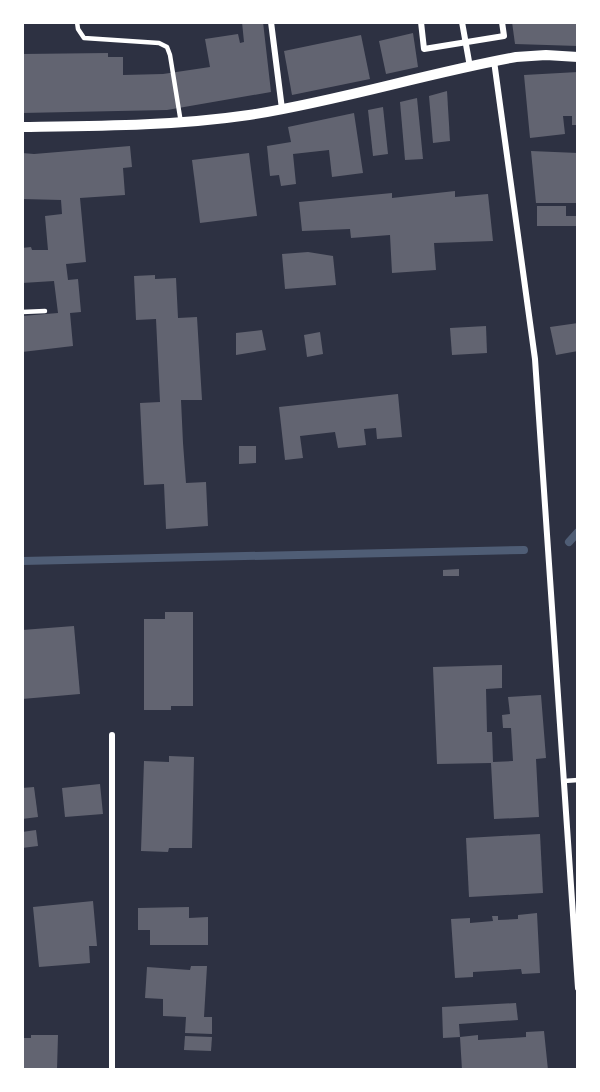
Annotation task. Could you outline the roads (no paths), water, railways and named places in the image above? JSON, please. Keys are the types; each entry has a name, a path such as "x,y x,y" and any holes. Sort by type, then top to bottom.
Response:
{"street":[{"path":"271,22 282,109"},
{"path":"421,22 424,48 504,36 502,22"},
{"path":"462,22 470,67"},
{"path":"22,127 181,123 249,115 516,57 546,55 578,57"},
{"path":"494,61 535,359 578,988"},
{"path":"112,735 112,1070"}],"lane":[{"path":"77,22 78,29 84,38 159,43 166,47 170,54 181,123"},
{"path":"22,312 45,311"},
{"path":"564,782 578,780"}],"waterway":[{"path":"569,542 578,532"},
{"path":"22,561 524,550"}]}
